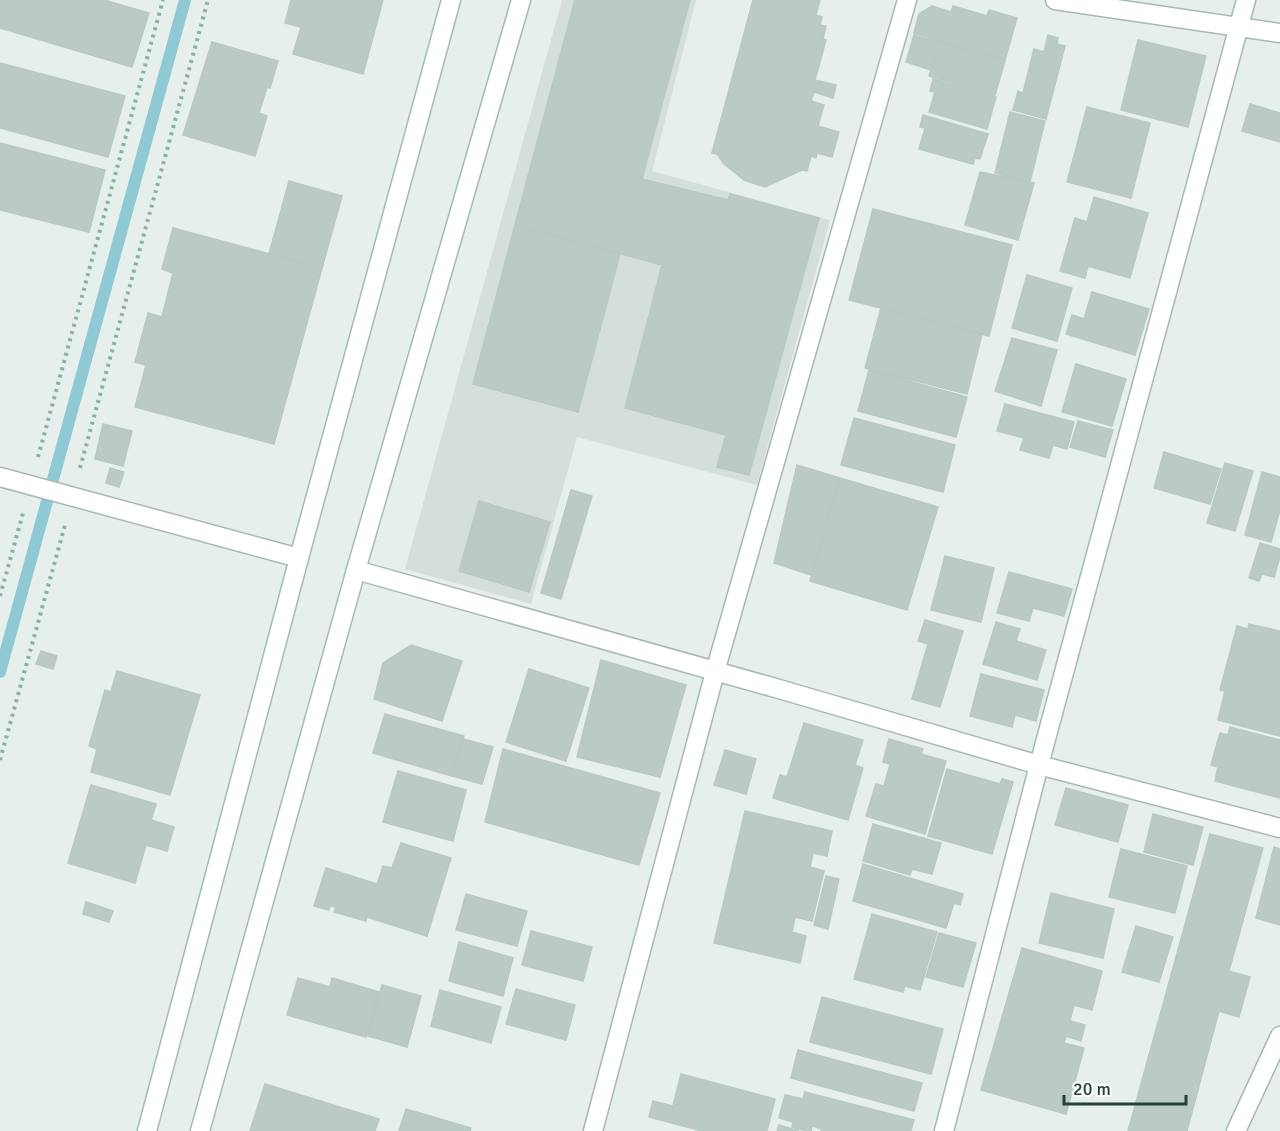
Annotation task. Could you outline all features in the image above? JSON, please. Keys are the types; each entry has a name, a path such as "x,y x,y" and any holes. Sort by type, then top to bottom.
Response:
{"street":[{"path":"147,1131 299,558 451,0"},
{"path":"200,1131 357,570 521,0"},
{"path":"593,1131 715,672 908,0"},
{"path":"1055,0 1280,33"},
{"path":"944,1131 1039,765 1246,0"},
{"path":"0,477 299,558"},
{"path":"357,570 715,672 779,688 1039,765 1280,828"},
{"path":"1236,1131 1280,1036"}],"path":[{"path":"0,596 33,486 162,0"},
{"path":"0,760 70,496 208,0"}],"shaded area":[{"path":"562,0 696,0 652,171 830,220 757,485 577,437 531,604 405,569"}],"building":[{"path":"0,0 104,0 149,13 132,67 0,28"},
{"path":"291,0 383,0 363,74 293,54 301,27 285,23"},
{"path":"575,0 690,0 642,179 728,200 730,194 819,218 749,475 717,467 726,435 625,408 662,265 515,225"},
{"path":"753,0 820,0 816,15 822,17 820,25 826,26 823,39 826,40 815,80 836,85 833,98 814,92 811,101 824,105 818,126 839,132 832,157 817,153 816,158 811,156 807,171 802,170 765,187 744,180 724,164 717,154 712,153"},
{"path":"932,6 951,12 953,6 987,16 989,10 1017,18 1005,60 914,33 919,14"},
{"path":"914,35 939,42 931,70 906,62"},
{"path":"1048,35 1058,38 1057,44 1065,46 1046,119 1013,110 1018,91 1023,93 1034,49 1044,52"},
{"path":"1138,40 1206,56 1188,127 1121,110"},
{"path":"212,42 278,61 259,113 267,116 255,156 183,135"},
{"path":"939,42 1005,61 995,95 929,76"},
{"path":"0,63 125,96 108,157 0,128"},
{"path":"933,79 996,97 987,129 929,112 935,92 930,91"},
{"path":"1250,104 1280,113 1280,142 1242,131"},
{"path":"1087,107 1150,123 1131,198 1067,182"},
{"path":"1010,112 1045,121 1030,182 995,173"},
{"path":"923,115 988,134 980,159 975,158 973,164 919,149 925,128 920,127"},
{"path":"0,143 105,170 89,232 0,210"},
{"path":"980,172 1034,183 1018,240 965,225"},
{"path":"289,181 342,196 322,268 269,254"},
{"path":"1094,197 1148,213 1130,278 1088,266 1085,278 1060,271 1075,218 1087,222"},
{"path":"873,209 1012,245 989,336 849,300"},
{"path":"515,225 620,254 578,412 473,384"},
{"path":"173,228 322,268 274,444 135,407 146,365 135,362 148,313 162,317 173,273 162,269"},
{"path":"1027,275 1072,288 1057,341 1012,328"},
{"path":"1092,292 1149,309 1135,355 1066,334 1072,315 1084,319"},
{"path":"881,308 982,334 967,394 865,368"},
{"path":"1012,338 1057,350 1041,406 995,391"},
{"path":"1076,364 1126,379 1112,426 1062,412"},
{"path":"869,370 967,397 956,437 858,411"},
{"path":"1005,404 1074,422 1067,449 1053,445 1049,458 1020,450 1024,438 997,431"},
{"path":"854,418 955,445 943,492 841,465"},
{"path":"1078,421 1113,430 1105,457 1070,447"},
{"path":"103,424 132,431 123,466 95,459"},
{"path":"1164,452 1221,469 1210,504 1154,488"},
{"path":"1225,463 1253,471 1235,531 1207,523"},
{"path":"797,465 840,478 811,575 774,563"},
{"path":"110,468 124,472 119,487 106,483"},
{"path":"1262,472 1280,477 1280,510 1271,542 1245,535"},
{"path":"840,478 938,507 907,610 810,581"},
{"path":"571,490 592,496 561,599 541,593"},
{"path":"479,501 550,522 529,592 459,571"},
{"path":"1260,543 1280,549 1280,557 1274,577 1262,574 1259,581 1249,578"},
{"path":"945,556 994,568 981,622 931,610"},
{"path":"1009,572 1072,589 1064,616 1033,608 1029,621 997,613"},
{"path":"925,620 963,631 940,707 912,699 928,644 918,641"},
{"path":"996,622 1020,629 1016,641 1046,650 1037,680 983,664"},
{"path":"1249,624 1280,631 1280,736 1218,720 1225,691 1220,690 1237,626 1248,629"},
{"path":"411,645 462,661 442,721 374,699 383,663"},
{"path":"41,651 57,656 53,669 36,664"},
{"path":"601,660 686,685 660,777 577,757"},
{"path":"529,669 589,688 566,761 506,742"},
{"path":"117,671 200,695 170,795 91,772 97,749 89,746 105,690 111,692"},
{"path":"981,674 1044,690 1036,721 1015,715 1012,727 970,716"},
{"path":"385,714 464,736 452,776 373,753"},
{"path":"804,723 863,740 855,765 863,768 848,820 773,798 780,775 787,777"},
{"path":"1230,727 1280,740 1280,798 1215,781 1218,767 1211,765 1220,733 1228,735"},
{"path":"463,739 493,747 482,784 452,776"},
{"path":"889,739 923,749 921,754 946,761 925,834 866,816 876,784 884,786 890,764 883,762"},
{"path":"503,749 660,793 639,865 485,822"},
{"path":"725,750 756,759 746,794 714,785"},
{"path":"947,769 1000,784 1002,779 1013,782 992,854 928,836"},
{"path":"398,771 466,790 453,841 383,822"},
{"path":"91,785 156,804 151,820 174,827 167,851 146,845 135,883 68,863"},
{"path":"1066,788 1128,805 1118,842 1055,825"},
{"path":"745,811 832,831 827,856 813,853 810,867 824,871 812,921 795,917 792,932 806,936 800,963 714,943"},
{"path":"1153,814 1203,827 1193,865 1144,852"},
{"path":"873,824 941,843 932,874 912,869 910,875 863,861"},
{"path":"1210,834 1263,848 1229,971 1250,977 1239,1017 1219,1011 1187,1131 1128,1131"},
{"path":"401,843 451,858 427,936 367,917 366,921 334,912 336,907 330,906 329,910 314,906 326,868 377,884 383,866 392,868"},
{"path":"1274,847 1280,849 1280,925 1256,918"},
{"path":"1121,849 1187,866 1175,913 1109,897"},
{"path":"863,864 963,894 960,905 954,903 946,928 853,901"},
{"path":"826,876 839,879 828,929 814,925"},
{"path":"1051,893 1114,909 1103,958 1039,943"},
{"path":"466,894 527,911 517,946 456,930"},
{"path":"86,902 113,911 109,922 83,914"},
{"path":"872,914 937,932 920,990 905,986 903,992 854,979"},
{"path":"1136,926 1173,937 1159,982 1122,972"},
{"path":"531,931 592,947 583,981 522,965"},
{"path":"939,933 976,943 963,987 926,977"},
{"path":"459,942 513,958 503,996 449,981"},
{"path":"1022,948 1102,971 1092,1010 1074,1005 1070,1021 1085,1025 1081,1041 1066,1036 1064,1043 1084,1048 1066,1114 981,1090"},
{"path":"298,978 330,987 332,978 379,992 366,1037 287,1015"},
{"path":"382,985 421,996 407,1047 368,1036"},
{"path":"516,989 575,1005 566,1040 506,1024"},
{"path":"440,990 501,1007 491,1043 431,1026"},
{"path":"822,997 943,1029 931,1074 810,1042"},
{"path":"798,1050 922,1083 914,1111 791,1078"},
{"path":"681,1074 775,1099 767,1131 702,1131 649,1117 653,1101 673,1106"},
{"path":"265,1084 379,1119 375,1131 250,1131"},
{"path":"805,1092 914,1120 911,1131 821,1131 822,1129 812,1126 811,1131 806,1131 792,1127 793,1122 779,1118 785,1095 803,1099"},
{"path":"406,1109 471,1128 470,1131 399,1131"},
{"path":"779,1125 799,1131 777,1131"}],"waterway":[{"path":"0,672 185,0"}]}
